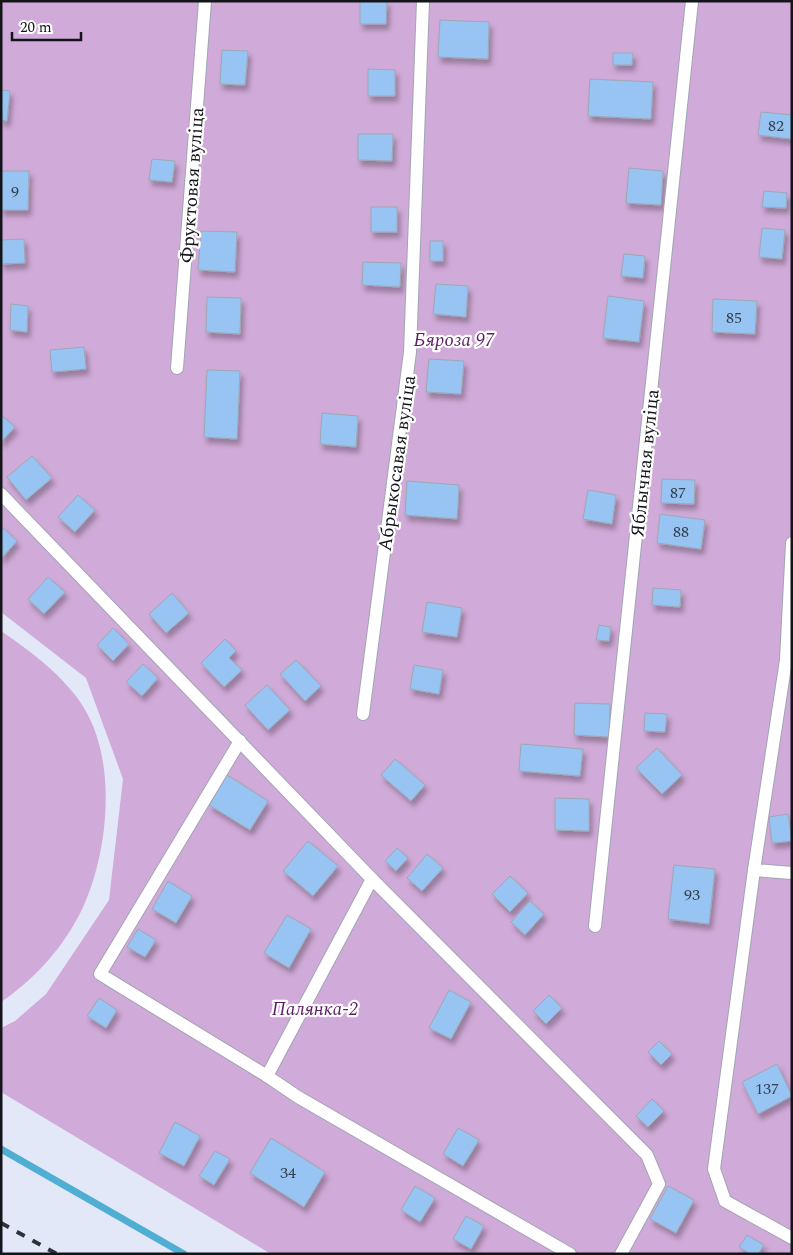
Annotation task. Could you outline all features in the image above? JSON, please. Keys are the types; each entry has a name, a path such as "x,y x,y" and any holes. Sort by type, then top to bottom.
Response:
{"lane":[{"name":"Фруктовая вуліца","path":"177,368 205,1"},
{"name":"Абрыкосавая вуліца","path":"363,714 410,352 423,1"},
{"name":"Яблычная вуліца","path":"595,926 692,1"},
{"path":"1,494 372,879 647,1155 659,1184 621,1254"},
{"path":"792,543 786,660 754,870 714,1169 726,1201 792,1238"},
{"path":"240,742 100,974 298,1097 570,1254"},
{"path":"754,870 792,873"},
{"path":"267,1076 372,879"}],"green space":[{"name":"Бяроза 97","path":"1,1 792,1 792,1254 271,1254 1,1092 1,1028 15,1021 46,994 109,900 123,779 86,678 1,612"},
{"path":"1,631 36,656 57,675 84,708 95,731 102,757 105,785 105,814 96,870 88,896 77,919 62,943 44,965 1,1002"}],"building":[{"path":"360,1 387,1 386,24 360,24"},
{"path":"440,20 489,22 488,59 438,57"},
{"path":"222,50 248,51 245,85 220,84"},
{"path":"613,53 633,53 632,65 613,65"},
{"path":"368,69 395,70 395,96 368,96"},
{"path":"590,79 653,82 651,119 588,116"},
{"path":"1,90 10,91 7,121 1,120"},
{"path":"761,112 792,115 792,139 758,135"},
{"path":"358,134 393,134 392,161 358,160"},
{"path":"152,159 175,161 172,182 149,180"},
{"path":"629,168 663,171 661,205 626,203"},
{"path":"1,171 29,171 28,210 1,210"},
{"path":"764,191 787,193 786,208 762,207"},
{"path":"371,207 397,207 397,232 371,232"},
{"path":"762,228 785,230 782,259 759,257"},
{"path":"201,231 237,232 235,272 198,270"},
{"path":"24,239 25,263 1,264 1,240"},
{"path":"430,241 443,241 443,261 430,261"},
{"path":"624,254 645,256 643,278 621,276"},
{"path":"363,262 401,263 400,287 362,285"},
{"path":"436,284 468,286 466,317 433,314"},
{"path":"608,296 644,301 639,342 603,338"},
{"path":"207,297 241,298 240,334 206,332"},
{"path":"713,299 757,301 755,334 712,332"},
{"path":"11,304 28,306 27,332 10,330"},
{"path":"84,347 86,369 52,372 50,350"},
{"path":"429,359 464,361 461,394 426,392"},
{"path":"207,370 240,371 237,439 204,437"},
{"path":"322,413 358,416 356,447 320,444"},
{"path":"1,415 15,427 1,442"},
{"path":"32,456 52,478 26,500 7,477"},
{"path":"662,479 695,480 694,504 661,503"},
{"path":"407,481 459,485 457,519 405,515"},
{"path":"588,490 616,495 612,524 583,519"},
{"path":"78,495 95,510 75,532 58,517"},
{"path":"660,514 705,520 701,549 657,543"},
{"path":"1,526 17,541 1,559"},
{"path":"48,577 65,592 44,614 28,599"},
{"path":"653,588 681,590 680,607 652,605"},
{"path":"172,593 189,613 166,633 149,614"},
{"path":"427,602 462,608 457,637 422,632"},
{"path":"599,625 611,627 609,641 596,640"},
{"path":"113,628 129,644 113,661 97,645"},
{"path":"225,639 236,651 229,658 242,670 224,687 201,663"},
{"path":"296,660 321,686 305,701 280,674"},
{"path":"143,664 158,678 142,696 126,682"},
{"path":"414,665 443,670 439,694 410,689"},
{"path":"267,685 290,710 268,730 245,705"},
{"path":"575,703 610,704 609,737 574,735"},
{"path":"645,713 667,714 665,732 644,731"},
{"path":"521,744 583,749 580,776 519,771"},
{"path":"657,748 682,775 662,794 636,768"},
{"path":"395,759 425,785 411,801 381,775"},
{"path":"227,775 268,801 250,830 209,805"},
{"path":"555,798 589,799 589,831 555,830"},
{"path":"788,814 792,841 772,843 769,817"},
{"path":"308,841 338,866 313,896 283,871"},
{"path":"397,848 408,858 396,871 385,861"},
{"path":"427,854 443,868 422,891 407,878"},
{"path":"674,865 715,869 709,924 668,919"},
{"path":"510,876 528,893 510,912 492,894"},
{"path":"168,881 192,896 176,923 152,909"},
{"path":"530,901 544,914 525,935 511,922"},
{"path":"287,915 311,929 289,968 264,953"},
{"path":"138,929 156,940 145,957 127,947"},
{"path":"449,990 471,1002 451,1039 429,1028"},
{"path":"549,995 562,1008 546,1024 533,1011"},
{"path":"99,998 117,1010 106,1028 87,1016"},
{"path":"659,1041 672,1054 661,1065 648,1052"},
{"path":"777,1064 792,1096 758,1114 742,1082"},
{"path":"652,1099 664,1111 648,1127 636,1116"},
{"path":"175,1122 200,1136 184,1166 159,1153"},
{"path":"458,1128 479,1140 463,1166 443,1154"},
{"path":"271,1138 325,1172 304,1207 250,1173"},
{"path":"215,1151 230,1159 214,1185 199,1176"},
{"path":"415,1186 435,1198 420,1222 401,1210"},
{"path":"668,1186 694,1200 676,1233 650,1219"},
{"path":"466,1216 484,1226 471,1249 453,1239"},
{"path":"747,1235 764,1245 758,1254 750,1254 739,1247"}],"waterway":[{"path":"1,1149 184,1254"}],"railway":[{"path":"1,1223 57,1254"}],"park label":[{"name":"Палянка-2","path":"315,1008"}]}
